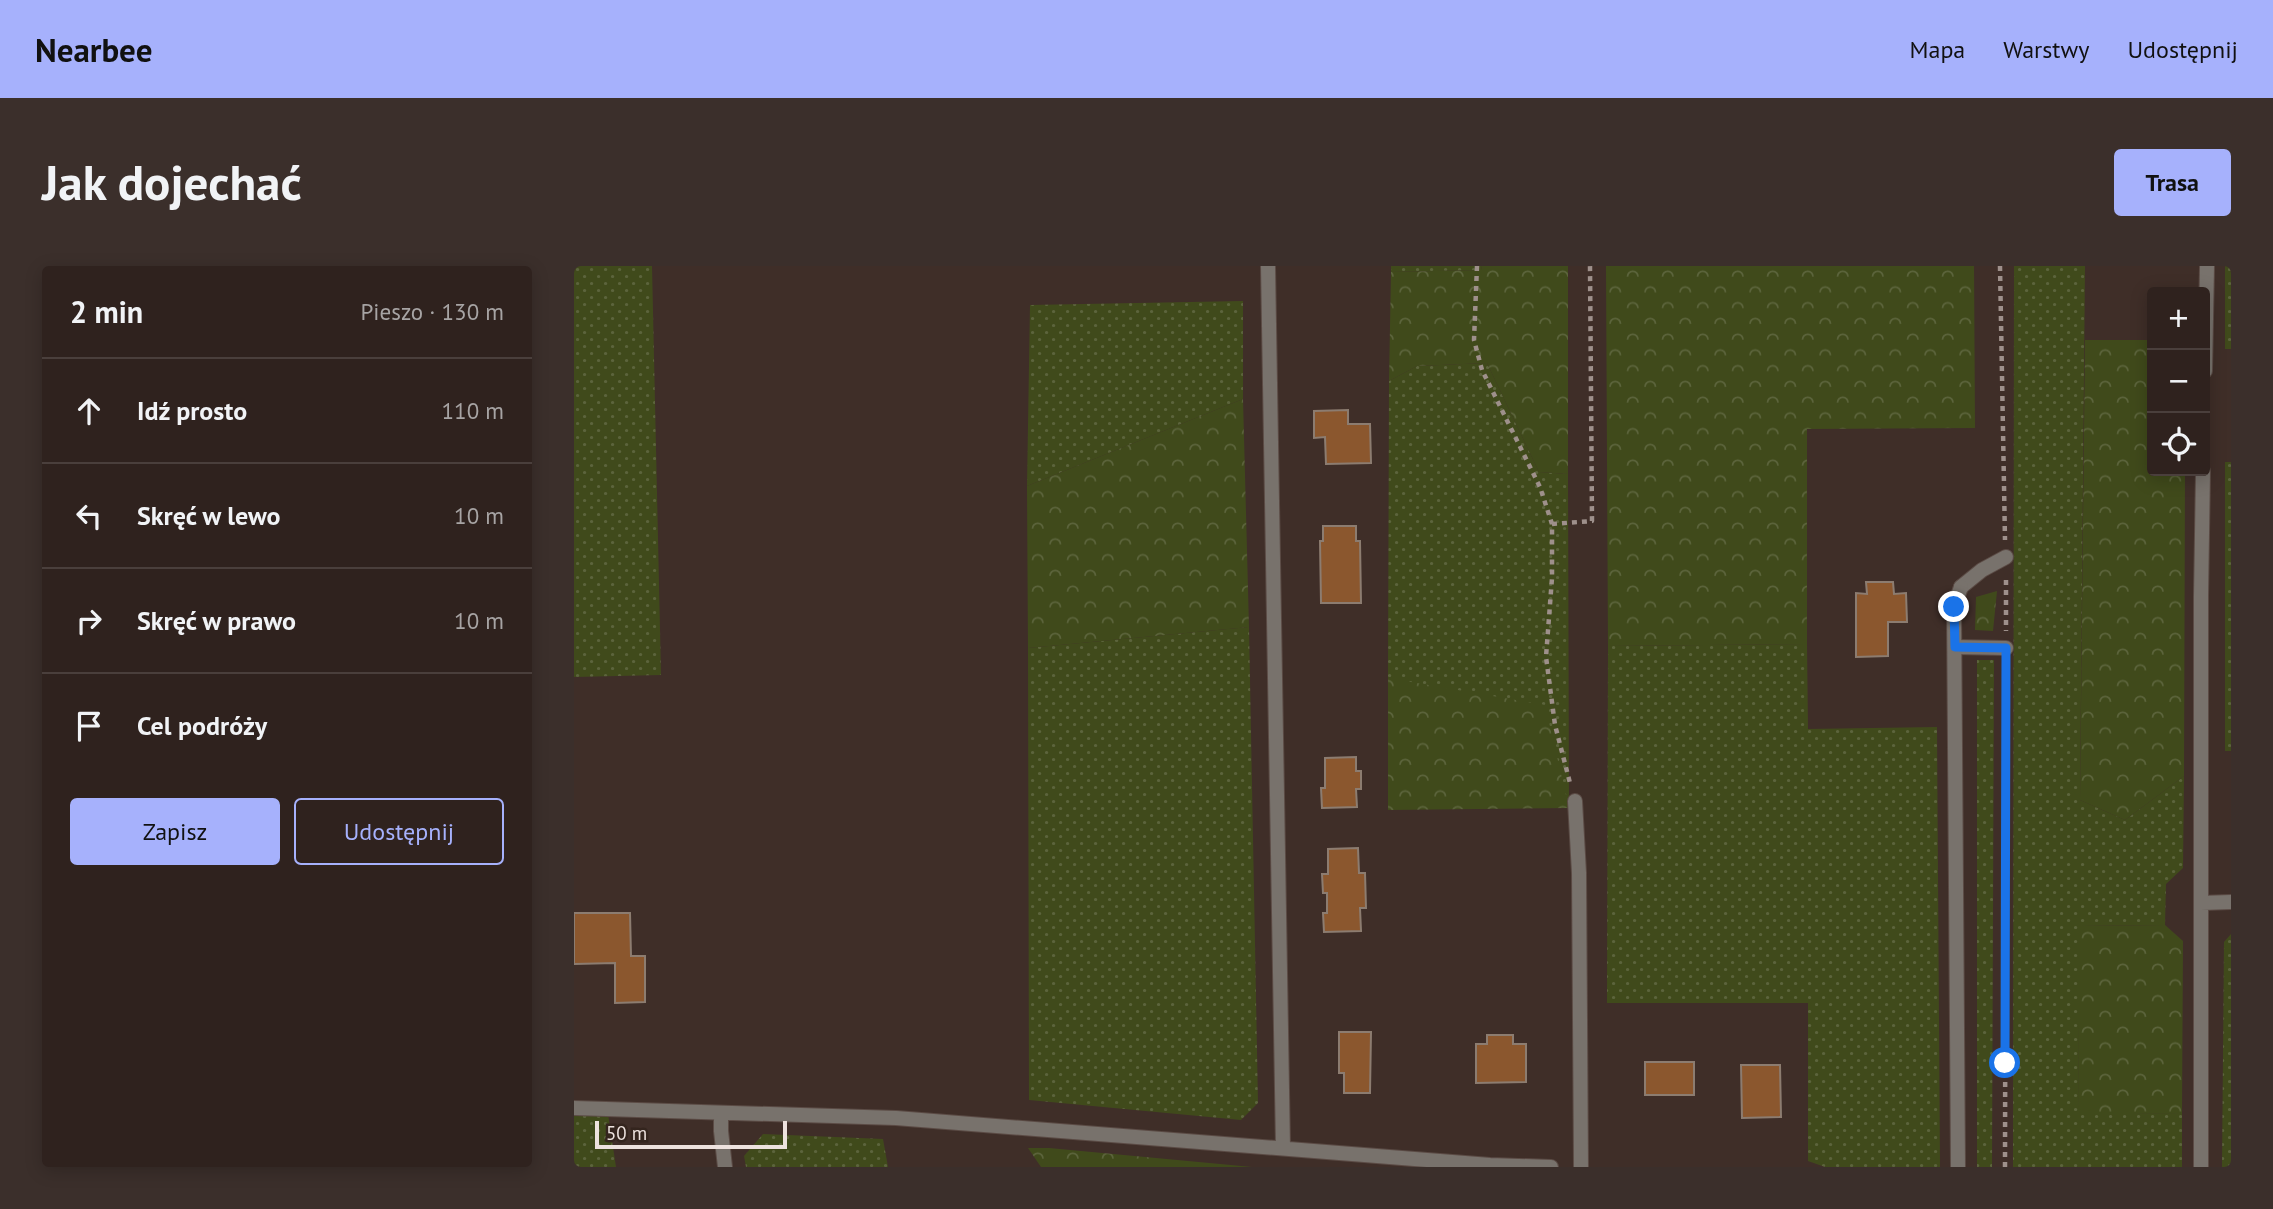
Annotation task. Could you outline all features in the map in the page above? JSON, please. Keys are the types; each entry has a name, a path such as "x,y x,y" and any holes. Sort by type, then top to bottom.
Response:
{"street":[{"path":"1268,266 1283,1148"},
{"path":"2205,350 2207,266"},
{"path":"2201,1167 2203,476"},
{"path":"1958,1167 1954,607 1961,587 1982,570 2006,557"},
{"path":"1955,647 2006,648"},
{"path":"1574,801 1579,873 1581,1167"},
{"path":"2201,903 2231,902"},
{"path":"574,1108 876,1117 1490,1165 1551,1167"},
{"path":"721,1113 726,1167"}],"path":[{"path":"1477,266 1474,340 1482,370 1540,487 1552,524 1552,578 1546,657 1555,724 1574,801"},
{"path":"1552,524 1592,521 1590,266"},
{"path":"2000,266 2006,557 2005,1167"}],"green space":[{"path":"574,266 652,266 661,675 574,677"},
{"path":"1391,266 1482,266 1481,270 1391,272"},
{"path":"1482,266 1568,266 1568,474 1539,472 1487,363 1417,366 1389,381 1391,272 1481,270"},
{"path":"1606,266 1974,266 1975,428 1807,429 1807,644 1608,646"},
{"path":"2014,266 2085,266 2080,800 2125,820 2184,776 2183,868 2166,884 2165,925 2080,926 2078,1112 2182,1114 2182,1167 2013,1167"},
{"path":"2225,266 2231,266 2231,349 2225,349"},
{"path":"1243,301 1243,399 1027,486 1030,305"},
{"path":"2085,340 2147,340 2147,476 2185,476 2184,776 2125,820 2080,800"},
{"path":"1487,363 1539,472 1568,474 1569,808 1388,678 1389,381 1417,366"},
{"path":"1243,399 1249,627 1028,648 1027,486"},
{"path":"2225,462 2231,462 2231,751 2225,751"},
{"path":"1997,591 1993,631 1975,630 1976,597"},
{"path":"1249,627 1258,1103 1241,1120 1029,1100 1028,648"},
{"path":"1807,644 1808,729 1937,727 1940,1167 1825,1167 1808,1161 1808,1003 1607,1003 1608,646"},
{"path":"1977,660 1994,660 1992,1167 1977,1167"},
{"path":"1388,678 1545,705 1569,808 1388,810"},
{"path":"2165,925 2183,941 2182,1114 2078,1113 2079,926"},
{"path":"2231,934 2231,1167 2222,1167 2224,942"},
{"path":"574,1114 608,1114 616,1167 574,1167"},
{"path":"763,1134 883,1139 888,1167 746,1167 744,1156"},
{"path":"1028,1148 1049,1148 1252,1167 1041,1167"}],"building":[{"path":"1348,410 1348,424 1370,424 1371,463 1326,464 1325,437 1314,438 1314,411"},
{"path":"1323,526 1356,526 1356,541 1360,541 1361,603 1321,603 1320,541 1323,541"},
{"path":"1866,582 1893,582 1894,594 1906,593 1907,622 1888,622 1888,656 1856,657 1856,593 1867,594"},
{"path":"1356,757 1356,771 1361,771 1361,789 1356,789 1357,807 1322,808 1321,788 1325,788 1325,758"},
{"path":"1358,848 1359,873 1365,873 1366,908 1360,908 1361,931 1324,932 1323,913 1327,913 1327,893 1323,893 1322,874 1328,874 1328,849"},
{"path":"574,913 630,913 631,956 645,956 645,1002 615,1003 615,963 574,964"},
{"path":"1339,1032 1371,1032 1370,1093 1344,1093 1344,1073 1339,1073"},
{"path":"1487,1035 1513,1035 1513,1044 1526,1044 1526,1082 1476,1083 1476,1044 1487,1044"},
{"path":"1645,1062 1694,1062 1694,1095 1645,1095"},
{"path":"1741,1065 1780,1065 1781,1117 1742,1118"}],"route":[{"path":"1954,607 1955,647 2006,648 2005,1063"}]}
